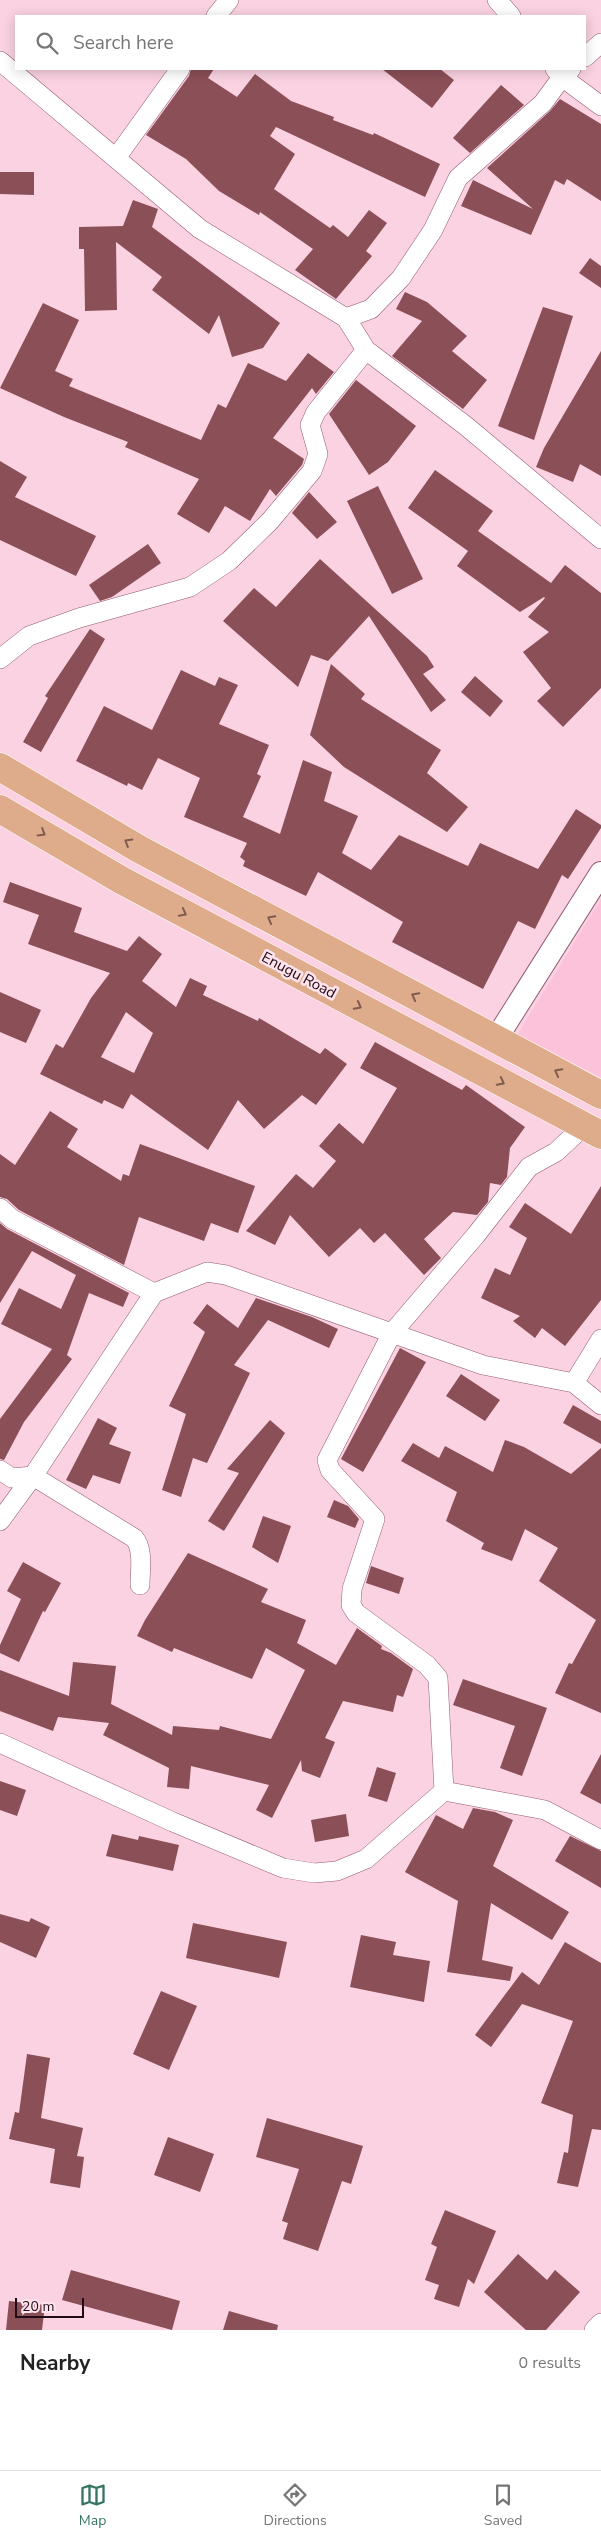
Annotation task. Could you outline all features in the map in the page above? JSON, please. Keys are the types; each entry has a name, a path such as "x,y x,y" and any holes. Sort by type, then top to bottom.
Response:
{"main road":[{"path":"0,767 139,849 601,1095"},
{"name":"Enugu Road","path":"0,808 121,880 592,1131"}],"street":[{"path":"217,15 229,0"},
{"path":"497,0 510,15"},
{"path":"586,56 601,43"},
{"path":"0,61 200,229 346,318 366,350 466,426 601,539"},
{"path":"116,158 179,70"},
{"path":"346,318 371,309 401,278 433,230 458,178 543,103 562,71 601,106"},
{"path":"0,659 29,636 79,618 190,586 229,561 270,521 312,471 318,454 310,425 316,412 366,350"},
{"path":"496,1039 601,874"},
{"path":"444,1791 438,1678 427,1664 356,1613 351,1605 352,1590 375,1519 330,1470 327,1460 392,1333 476,1234 528,1167 592,1131"},
{"path":"0,1208 12,1219 154,1293"},
{"path":"0,1521 33,1476 154,1293 207,1272 226,1275 484,1365 574,1383 601,1405"},
{"path":"574,1383 601,1339"},
{"path":"0,1470 12,1478 33,1476 134,1538 138,1542 140,1550 140,1585"},
{"path":"0,1743 191,1830 283,1868 314,1874 337,1871 366,1859 444,1791"},
{"path":"444,1791 545,1810 601,1840"},
{"path":"594,2330 601,2323"}],"shaded area":[{"path":"601,899 601,1078 518,1034"}],"building":[{"path":"191,70 213,70 208,78 237,97 255,74 291,101 334,117 333,120 373,135 374,133 440,164 425,197 276,127 270,136 295,154 274,189 330,228 333,225 348,237 369,210 387,223 366,251 372,256 336,299 295,270 313,249 260,212 259,215 219,191 186,159 146,135 189,76"},
{"path":"383,70 441,70 454,80 432,108"},
{"path":"501,85 524,105 470,153 453,138"},
{"path":"560,99 601,124 601,201 567,179 564,185 555,180 531,235 461,206 473,180 533,209 487,168 550,111"},
{"path":"0,172 34,172 34,195 0,194"},
{"path":"133,200 158,209 152,227 280,323 263,348 232,357 219,315 209,334 152,290 162,277 116,242 117,310 85,311 84,249 79,249 79,227 123,226"},
{"path":"590,258 601,266 601,288 579,273"},
{"path":"405,292 427,302 467,336 452,351 487,380 463,409 392,356 422,321 396,309"},
{"path":"43,303 79,320 55,371 73,379 69,386 201,440 218,404 226,408 248,363 286,381 308,353 334,372 316,394 312,388 273,438 304,459 302,465 276,496 270,489 250,521 225,506 209,533 177,514 199,479 125,447 128,442 64,417 0,388"},
{"path":"543,307 573,316 534,440 498,426"},
{"path":"601,351 601,476 580,464 573,482 536,467 544,448"},
{"path":"356,380 416,426 388,462 369,475 329,414"},
{"path":"0,461 27,477 15,497 96,536 76,576 0,540"},
{"path":"435,470 493,511 478,531 551,583 565,565 601,593 601,688 563,727 537,701 551,688 523,652 549,632 528,617 545,598 520,612 457,566 468,551 408,508"},
{"path":"378,486 423,579 392,594 347,501"},
{"path":"309,492 337,522 317,539 292,513"},
{"path":"148,544 161,563 112,597 100,601 89,585"},
{"path":"320,559 427,656 434,667 423,674 446,700 431,712 369,616 328,661 311,655 298,687 223,621 254,588 276,607"},
{"path":"90,629 105,639 41,752 23,742 48,698 45,696"},
{"path":"331,664 365,694 361,699 441,750 427,773 468,807 447,832 344,767 310,735"},
{"path":"181,670 215,686 219,677 238,685 219,724 269,745 257,774 261,776 243,817 280,834 303,760 332,772 324,801 358,816 342,853 371,870 399,835 468,866 480,843 538,869 576,809 601,825 601,828 568,879 562,875 535,929 518,921 483,989 392,942 403,922 318,872 306,896 243,866 245,861 240,857 247,843 184,817 200,778 158,758 142,790 128,783 127,786 76,761 104,706 152,730"},
{"path":"475,676 503,701 490,717 461,692"},
{"path":"10,882 82,908 74,932 127,951 139,936 162,954 142,981 176,1007 190,978 207,986 203,995 258,1021 259,1018 320,1054 325,1048 347,1064 316,1105 302,1095 264,1129 238,1100 208,1150 131,1094 123,1109 104,1100 102,1104 40,1074 56,1044 63,1048 91,998 110,973 28,944 39,915 3,902","holes":["126,1012 153,1033 134,1073 101,1057"]},
{"path":"0,992 41,1010 26,1043 0,1032"},
{"path":"375,1042 462,1090 466,1085 525,1127 510,1148 507,1177 501,1185 490,1183 488,1202 477,1215 453,1212 424,1239 441,1258 424,1275 385,1233 374,1243 360,1228 329,1257 290,1215 275,1245 246,1231 296,1174 313,1188 336,1161 319,1146 339,1123 363,1144 397,1088 360,1068"},
{"path":"50,1111 78,1129 67,1147 121,1181 123,1174 129,1176 140,1144 255,1186 238,1233 211,1223 204,1241 139,1217 124,1265 19,1210 7,1199 0,1197 0,1154 15,1165"},
{"path":"601,1186 601,1300 565,1346 542,1328 535,1338 513,1321 520,1316 481,1298 495,1268 510,1275 527,1238 509,1227 525,1203 571,1234"},
{"path":"0,1223 7,1229 129,1293 123,1307 89,1293 67,1355 72,1359 24,1422 4,1460 0,1459 0,1419 52,1349 1,1324 19,1288 61,1309 76,1275 32,1251 0,1303"},
{"path":"256,1298 312,1317 338,1329 329,1348 268,1320 234,1365 250,1373 207,1463 193,1458 181,1497 162,1490 186,1414 169,1406 205,1332 193,1323 207,1304 238,1328"},
{"path":"400,1348 426,1362 363,1472 341,1459"},
{"path":"461,1374 500,1400 485,1421 446,1396"},
{"path":"573,1405 601,1421 601,1444 563,1423"},
{"path":"98,1418 117,1428 109,1444 131,1452 120,1484 93,1475 86,1489 66,1480"},
{"path":"270,1420 285,1433 224,1531 208,1521 239,1473 227,1469"},
{"path":"505,1440 524,1447 571,1474 601,1448 601,1713 555,1693 569,1663 572,1664 596,1620 539,1581 558,1548 525,1529 512,1561 481,1549 484,1543 446,1521 457,1492 401,1461 413,1443 439,1458 445,1446 493,1472"},
{"path":"334,1500 348,1506 359,1519 355,1528 327,1517"},
{"path":"263,1516 291,1526 278,1563 252,1547"},
{"path":"188,1553 268,1589 261,1602 306,1620 297,1643 336,1665 357,1628 382,1646 381,1649 391,1653 413,1669 403,1697 397,1695 393,1712 343,1701 325,1738 335,1742 320,1778 302,1771 301,1760 272,1818 256,1810 269,1785 191,1766 189,1789 167,1787 169,1768 103,1735 109,1723 58,1717 53,1731 0,1711 0,1670 69,1696 73,1662 116,1666 111,1704 172,1735 173,1726 219,1730 220,1726 271,1739 305,1670 266,1648 252,1679 174,1648 172,1652 137,1636 145,1620"},
{"path":"23,1562 61,1583 45,1612 43,1611 19,1662 0,1653 0,1645 21,1599 7,1591"},
{"path":"371,1566 404,1578 399,1594 366,1583"},
{"path":"463,1679 547,1708 522,1776 500,1768 515,1726 453,1705"},
{"path":"601,1754 601,1804 580,1793"},
{"path":"377,1767 396,1773 387,1802 368,1796"},
{"path":"0,1781 26,1790 17,1816 0,1810"},
{"path":"473,1808 495,1812 513,1820 493,1866 569,1912 552,1940 491,1903 482,1960 513,1967 510,1981 447,1972 458,1901 405,1872 436,1815 463,1829"},
{"path":"346,1814 349,1836 315,1842 311,1820"},
{"path":"112,1834 138,1840 139,1836 179,1845 173,1871 106,1856"},
{"path":"570,1836 601,1851 601,1888 555,1861"},
{"path":"0,1914 29,1922 31,1918 50,1927 36,1958 0,1942"},
{"path":"193,1923 287,1942 279,1978 186,1958"},
{"path":"361,1935 396,1942 393,1955 430,1961 424,2002 350,1987"},
{"path":"565,1942 601,1963 601,2130 592,2129 578,2187 557,2183 564,2152 568,2153 573,2115 541,2103 573,2021 522,2004 491,2047 475,2035 522,1972 539,1985"},
{"path":"161,1991 197,2006 169,2070 133,2054"},
{"path":"27,2054 50,2058 41,2118 83,2128 77,2156 84,2157 80,2188 50,2183 55,2149 9,2139 15,2112 19,2113"},
{"path":"267,2118 363,2146 351,2184 342,2181 318,2251 283,2239 288,2223 282,2221 299,2169 256,2157"},
{"path":"168,2137 214,2154 200,2192 154,2175"},
{"path":"445,2210 496,2231 474,2284 468,2279 459,2307 434,2299 439,2285 425,2280 437,2247 431,2244"},
{"path":"518,2254 547,2280 555,2270 580,2292 546,2330 526,2330 484,2292"},
{"path":"71,2270 180,2301 172,2330 62,2300"},
{"path":"9,2301 45,2305 42,2330 6,2330"},
{"path":"229,2311 278,2325 277,2330 223,2330"}]}
